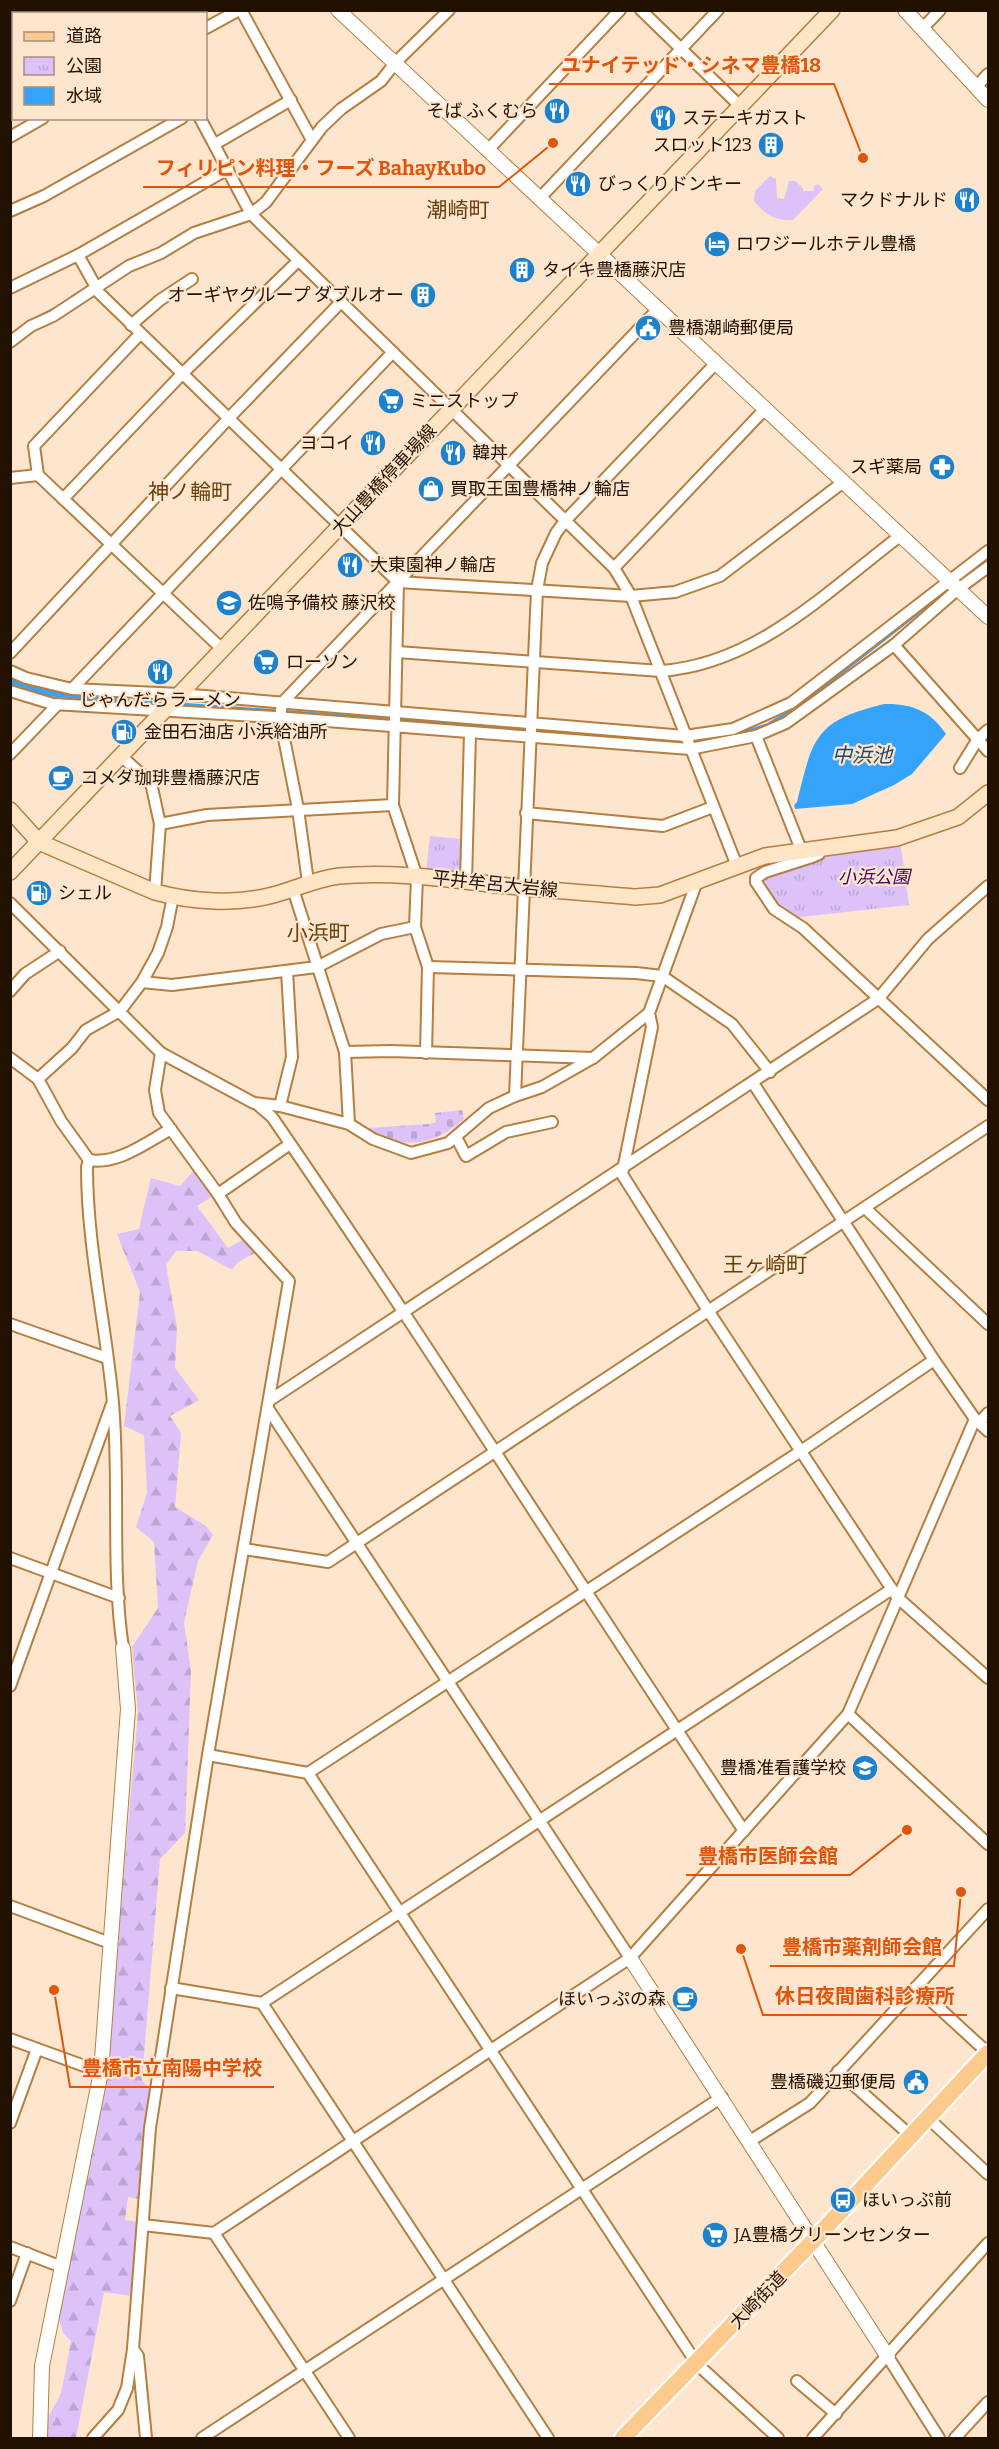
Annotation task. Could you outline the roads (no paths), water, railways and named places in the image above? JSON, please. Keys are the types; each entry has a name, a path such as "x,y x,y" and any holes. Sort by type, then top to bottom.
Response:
{"main road":[{"name":"大山豊橋停車場線","path":"10,872 832,10"},
{"name":"平井牟呂大岩線","path":"10,810 39,842 155,892 173,896 253,899 308,882 339,876 417,877 635,897 660,896 765,856 897,838 947,822 969,810 988,793"},
{"name":"大崎街道","path":"623,2439 697,2364 988,2053"}],"street":[{"path":"207,27 240,10 312,140"},
{"path":"338,10 988,617"},
{"path":"10,342 31,326 53,316 129,266 161,253 194,233 251,214 266,202 312,140 341,109 381,81 395,63 449,10"},
{"path":"487,151 620,10"},
{"path":"641,10 740,106"},
{"path":"539,199 718,10"},
{"path":"905,10 988,100"},
{"path":"922,29 940,10"},
{"path":"976,87 988,74"},
{"path":"215,144 291,100"},
{"path":"10,137 40,120"},
{"path":"10,211 44,196 178,120"},
{"path":"202,120 251,214 614,568 631,596 737,866"},
{"path":"10,288 78,255 228,169"},
{"path":"78,255 95,287 131,325 342,525 398,582 631,596 675,592 720,576 842,483"},
{"path":"63,500 182,374 298,261"},
{"path":"131,325 160,300 192,279"},
{"path":"10,653 229,418 341,302"},
{"path":"308,882 298,808 280,718 282,703 657,310"},
{"path":"140,334 34,446 38,475 222,649"},
{"path":"72,688 393,352"},
{"path":"515,1096 519,970 525,888 529,737 537,590 542,563 556,533 565,521 716,363"},
{"path":"614,568 765,409"},
{"path":"10,478 38,475"},
{"path":"398,652 661,671 692,669 718,662 758,643 900,536"},
{"path":"10,691 58,704 395,726 690,749 756,736 798,715 894,645 988,551"},
{"path":"10,671 26,678 72,688 685,736 733,729 768,716 791,703 953,585 988,567"},
{"path":"398,582 393,805 417,877 415,927 428,967 426,1053"},
{"path":"894,645 988,751"},
{"path":"10,754 58,704"},
{"path":"960,768 978,739 988,730"},
{"path":"466,881 470,733"},
{"path":"756,736 802,852"},
{"path":"122,756 151,783 160,824 155,892"},
{"path":"160,824 207,815 298,808 393,805"},
{"path":"526,813 663,826 713,807"},
{"path":"820,850 819,854 812,857 765,872 756,878 756,882 774,909 803,927 988,1100"},
{"path":"696,884 649,1014 652,1027 621,1170 709,1312 894,1593 988,1678"},
{"path":"270,1405 404,1313 879,999 928,939 988,886"},
{"path":"293,888 345,1052 349,1124"},
{"path":"38,1079 72,1048 86,1030 120,1011 142,982 164,936 173,896"},
{"path":"10,903 161,1053 254,1103 272,1117 404,1313 584,1592 744,1831"},
{"path":"142,982 172,984 317,967 381,934 415,927"},
{"path":"10,991 25,974 60,951"},
{"path":"428,967 636,973 662,976 732,1024 770,1072"},
{"path":"280,1106 292,1057 287,971"},
{"path":"254,1103 280,1106 349,1124 373,1139 411,1153 448,1143 489,1108 542,1087 593,1058 649,1014"},
{"path":"345,1052 593,1058"},
{"path":"93,2439 123,2403 133,2349 150,2128 208,1755 270,1405 289,1281 236,1223 218,1194 159,1113 156,1098 161,1053"},
{"path":"10,1058 38,1079 61,1120 89,1160 89,1217 113,1402 119,1598 128,1708 101,2072 42,2366 39,2439"},
{"path":"753,1083 934,1360 977,1421 988,1431"},
{"path":"456,1137 466,1156 506,1132 552,1122"},
{"path":"244,1549 328,1562 988,1126"},
{"path":"89,1160 100,1161 126,1154 171,1129"},
{"path":"218,1194 290,1144"},
{"path":"865,1208 988,1324"},
{"path":"10,1324 107,1358"},
{"path":"208,1755 308,1773 801,1451 934,1360"},
{"path":"10,1686 113,1402"},
{"path":"270,1405 356,1543 722,2097 939,2439"},
{"path":"143,2225 214,2233 630,1958 848,1714 894,1593 977,1421 988,1413"},
{"path":"10,1558 119,1598"},
{"path":"171,1988 262,2003 676,1729 894,1593"},
{"path":"848,1714 988,1844"},
{"path":"308,1773 697,2364 778,2439"},
{"path":"10,1906 110,1942"},
{"path":"750,2142 810,2103 988,1909"},
{"path":"916,1987 988,2053"},
{"path":"262,2003 548,2439"},
{"path":"10,2039 101,2072"},
{"path":"10,2123 37,2049"},
{"path":"838,2071 911,2136"},
{"path":"202,2439 722,2097"},
{"path":"928,2118 988,2174"},
{"path":"214,2233 349,2439"},
{"path":"813,2439 988,2243"},
{"path":"10,2247 62,2267"},
{"path":"10,2301 27,2253"},
{"path":"133,2349 138,2356 146,2439"},
{"path":"798,2381 836,2414"},
{"path":"955,2439 988,2402"}],"water":[{"path":"11,676 50,689 110,694 110,702 45,696 11,685"},
{"name":"中浜池","path":"884,704 903,705 920,710 934,719 946,734 912,774 894,785 852,804 795,809 794,805 797,802 813,747 820,735 843,717"}],"waterway":[{"path":"127,262 146,254"},
{"path":"98,280 121,265"},
{"path":"72,297 88,287"},
{"path":"28,322 54,309"},
{"path":"956,583 988,560"},
{"path":"735,735 767,725 800,705 951,587"},
{"path":"107,699 163,703"},
{"path":"179,704 528,729"},
{"path":"535,730 591,733"},
{"path":"693,740 723,737"}],"place":[{"name":"そば ふくむら","path":"557,111"},
{"name":"ステーキガスト","path":"663,118"},
{"name":"フィリピン料理・フーズ BahayKubo","path":"553,143"},
{"name":"スロット123","path":"771,145"},
{"name":"ユナイテッド・シネマ豊橋18","path":"863,158"},
{"name":"びっくりドンキー","path":"578,184"},
{"name":"マクドナルド","path":"967,200"},
{"name":"ロワジールホテル豊橋","path":"717,244"},
{"name":"タイキ豊橋藤沢店","path":"522,270"},
{"name":"オーギヤグループ ダブルオー","path":"423,295"},
{"name":"豊橋潮崎郵便局","path":"648,328"},
{"name":"ミニストップ","path":"391,401"},
{"name":"ヨコイ","path":"373,443"},
{"name":"韓丼","path":"453,453"},
{"name":"スギ薬局","path":"942,467"},
{"name":"買取王国豊橋神ノ輪店","path":"431,489"},
{"name":"大東園神ノ輪店","path":"350,565"},
{"name":"佐鳴予備校 藤沢校","path":"229,603"},
{"name":"ローソン","path":"266,662"},
{"name":"じゃんだらラーメン","path":"160,672"},
{"name":"金田石油店 小浜給油所","path":"124,732"},
{"name":"コメダ珈琲豊橋藤沢店","path":"61,778"},
{"name":"シェル","path":"39,893"},
{"name":"豊橋准看護学校","path":"865,1768"},
{"name":"豊橋市医師会館","path":"907,1830"},
{"name":"豊橋市薬剤師会館","path":"961,1892"},
{"name":"休日夜間歯科診療所","path":"741,1949"},
{"name":"豊橋市立南陽中学校","path":"54,1990"},
{"name":"ほいっぷの森","path":"685,1999"},
{"name":"豊橋磯辺郵便局","path":"916,2082"},
{"name":"ほいっぷ前","path":"843,2200"},
{"name":"JA豊橋グリーンセンター","path":"715,2235"}],"district":[{"name":"潮崎町","path":"458,210"},
{"name":"神ノ輪町","path":"190,492"},
{"name":"小浜町","path":"318,933"},
{"name":"王ヶ崎町","path":"765,1265"}],"park label":[{"name":"小浜公園","path":"874,877"}]}
